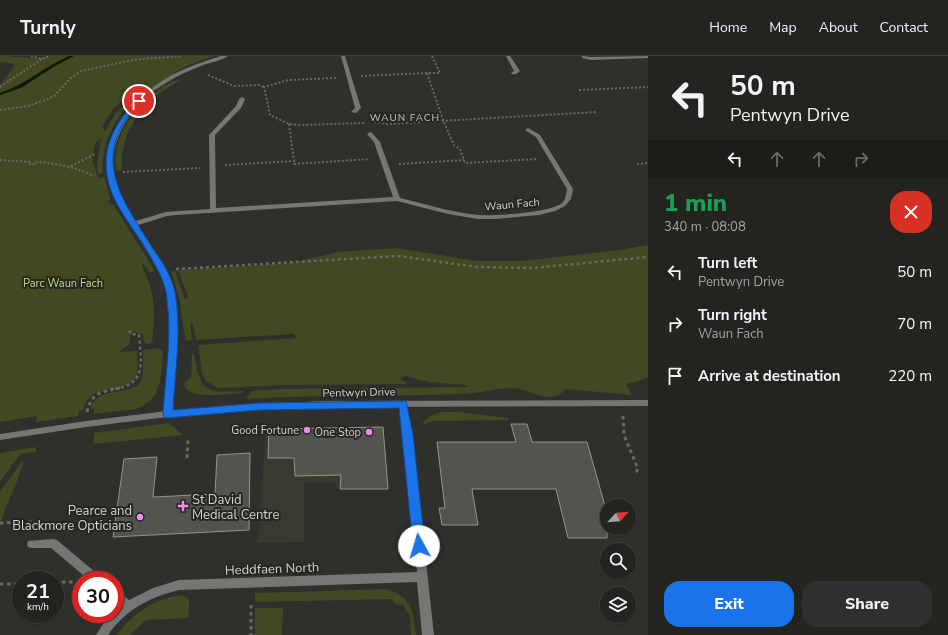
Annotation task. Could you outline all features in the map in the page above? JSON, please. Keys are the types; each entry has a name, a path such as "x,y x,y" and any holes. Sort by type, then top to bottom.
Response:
{"street":[{"path":"168,414 174,329 170,291 163,271 118,198 110,173 110,148 119,125 132,108 158,86 196,66 226,56"},
{"path":"343,56 358,108 354,112"},
{"path":"508,56 517,71 514,73"},
{"path":"584,57 592,59 648,57"},
{"path":"213,211 212,136 239,107 242,99"},
{"name":"Waun Fach","path":"134,224 166,214 397,199 448,212 478,217 519,216 553,210 563,205 569,198 570,190 538,136 528,130"},
{"path":"370,134 377,142 397,199"},
{"name":"Pentwyn Drive","path":"0,437 86,424 168,414 259,407 403,404 648,403"},
{"path":"403,404 408,434 428,635"},
{"path":"32,544 53,543 86,571"},
{"name":"Heddfaen North","path":"102,635 106,628 128,606 163,588 179,585 422,577"},
{"path":"124,603 128,606"}],"path":[{"path":"31,56 42,59"},
{"path":"0,87 42,59 50,56"},
{"path":"0,110 34,104 48,99 64,87 74,75 81,72 133,60 181,56"},
{"path":"207,74 234,86 260,85 264,87 289,80 349,76 440,73 432,56"},
{"path":"427,73 443,120 454,145 460,149 465,163 552,158"},
{"path":"264,87 270,115 289,124 298,125 383,122 388,124 597,112"},
{"path":"579,90 648,87"},
{"path":"289,124 294,164 382,157"},
{"path":"71,166 95,154"},
{"path":"0,160 31,162 30,164 34,164 35,162 58,163 71,166 94,176"},
{"path":"385,164 464,160"},
{"path":"117,172 294,161"},
{"path":"637,164 648,163"},
{"path":"170,270 398,256 477,268 532,268 648,257"},
{"path":"86,415 88,402 92,398 108,390 128,385 136,381 139,376 139,335 132,334 132,332 128,332 129,334"},
{"path":"624,415 622,422 623,430 638,469 635,474"},
{"path":"187,458 188,438"},
{"path":"0,523 35,522"},
{"path":"0,584 12,584"},
{"path":"251,605 251,635"}],"shaded area":[{"path":"383,427 388,489 336,486 336,483 304,483 304,542 256,543 260,528 265,429"}],"green space":[{"name":"Parc Waun Fach","path":"0,56 29,58 47,56 215,56 180,70 175,73 165,84 149,89 129,104 114,125 108,137 103,161 103,173 98,174 97,164 101,139 96,142 92,159 99,180 99,178 104,177 111,200 108,200 110,204 113,204 155,271 150,272 143,263 143,268 153,298 154,313 152,343 146,344 144,342 143,334 131,331 129,345 119,352 137,351 137,370 135,379 124,386 100,391 93,395 87,401 83,410 79,410 78,416 36,422 37,416 0,422 0,85 15,65 0,62","holes":["131,97 116,113 105,131 102,127 114,109 120,103"]},
{"path":"183,79 158,95 138,116 130,127 125,141 122,155 122,170 116,171 115,159 120,136 132,115 158,90 173,82"},
{"path":"648,245 648,379 647,377 636,382 626,384 632,395 566,389 552,397 546,397 526,390 512,388 467,394 246,399 252,391 281,389 468,387 465,385 429,382 405,376 401,378 401,380 407,382 405,384 285,385 218,388 206,381 202,373 198,345 296,338 294,334 196,340 193,324 190,323 192,340 186,341 181,316 181,305 171,271 175,271 185,300 188,297 178,270 292,263 338,252 397,248 477,261 522,261 619,250"},
{"path":"159,348 163,351 159,386 151,399 144,405 135,409 94,414 94,408 90,409 94,401 100,396 132,388 138,385 143,376 143,350"},
{"path":"194,353 199,376 202,383 207,387 213,390 221,391 244,391 242,393 214,395 192,393 188,391 184,383 191,378 192,354"},
{"path":"441,412 459,412 508,418 508,420 434,421 421,425 430,416"},
{"path":"169,423 183,435 94,444 94,433"},
{"path":"36,447 36,452 20,454 0,482 0,453"},
{"path":"23,460 2,520 0,520 0,492"},
{"path":"388,589 402,597 407,602 414,619 416,635 411,635 410,616 403,605 396,605 392,599 255,602 255,593"},
{"path":"181,595 187,597 189,601 188,618 146,620 130,635 117,635 130,620 145,608 162,600"},
{"path":"255,608 283,608 282,635 255,635"}],"building":[{"path":"511,424 527,424 532,442 587,442 603,499 600,499 600,535 607,535 607,538 568,538 556,489 472,489 478,525 442,525 439,508 445,508 437,442 516,442"},
{"path":"383,427 388,489 340,489 341,475 295,476 294,458 268,458 269,429"},
{"path":"250,453 249,530 113,537 124,459 157,457 153,497 215,494 217,455"}],"waterway":[{"path":"0,94 19,87 54,65 72,56"}],"place":[{"name":"Good Fortune","path":"307,430"},
{"name":"One Stop","path":"369,432"},
{"name":"St David Medical Centre","path":"183,506"},
{"name":"Pearce and Blackmore Opticians","path":"140,517"}],"district":[{"name":"WAUN FACH","path":"405,117"}],"route":[{"path":"139,101 119,125 114,137 110,148 110,173 118,198 159,264 170,291 174,329 170,367 168,414 259,407 326,404 403,404 408,434 419,546"}]}
